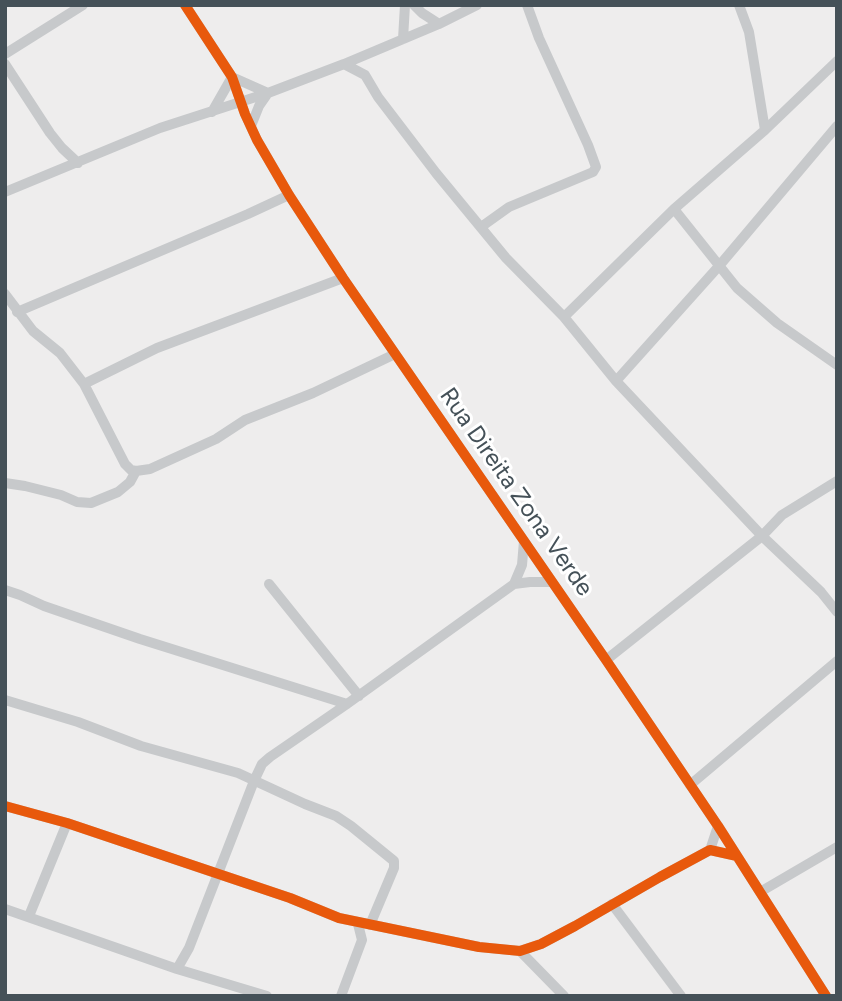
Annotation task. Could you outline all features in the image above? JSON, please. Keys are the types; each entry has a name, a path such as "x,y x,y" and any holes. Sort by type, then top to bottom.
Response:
{"street":[{"path":"5,54 83,5"},
{"path":"402,38 405,5"},
{"path":"414,5 439,24"},
{"path":"5,192 160,128 268,93 344,64 477,5"},
{"path":"481,228 509,207 593,172 596,167 527,5"},
{"path":"739,5 751,42 765,130"},
{"name":"Rua Direita Zona Verde","path":"190,7 232,77 251,126 289,195 342,278 718,826 826,996"},
{"path":"365,75 368,53"},
{"path":"564,317 674,209 765,130 837,61"},
{"path":"5,64 50,133 62,149 78,163"},
{"path":"344,64 365,75 378,97 481,228 506,258 564,317 616,381 762,536 821,592 837,612"},
{"path":"212,112 232,77 268,93"},
{"path":"251,126 268,93"},
{"path":"616,381 719,266 837,126"},
{"path":"17,312 289,195"},
{"path":"674,209 737,288 777,323 837,365"},
{"path":"84,384 157,348 342,278"},
{"path":"5,294 33,331 60,353 84,384 125,464 136,471 150,469 216,439 244,420 313,393 395,354"},
{"path":"5,484 61,495 77,502 92,503 118,492 130,482 136,471"},
{"path":"606,660 762,536 782,515 837,481"},
{"path":"514,584 522,565 524,541"},
{"path":"238,773 262,764 514,584 552,582"},
{"path":"269,584 359,696"},
{"path":"5,590 44,606 347,705"},
{"path":"690,785 837,661"},
{"path":"5,700 78,722 141,746 238,773 336,816 394,861 394,868 364,924 362,940 341,996"},
{"path":"177,969 189,948 262,764"},
{"path":"5,806 66,823 290,898 338,918 479,947 520,951 541,944 710,850 737,856"},
{"path":"29,916 66,823"},
{"path":"710,850 718,826"},
{"path":"760,892 837,847"},
{"path":"612,904 681,996"},
{"path":"5,909 177,969 267,996"},
{"path":"362,940 387,928"},
{"path":"520,951 564,996"}],"cycle path":[{"path":"185,5 232,77 257,140 289,195 718,826 826,996"},
{"path":"5,806 67,823 290,898 339,918 479,947 520,951 541,944 575,926 710,850 737,856"}]}
